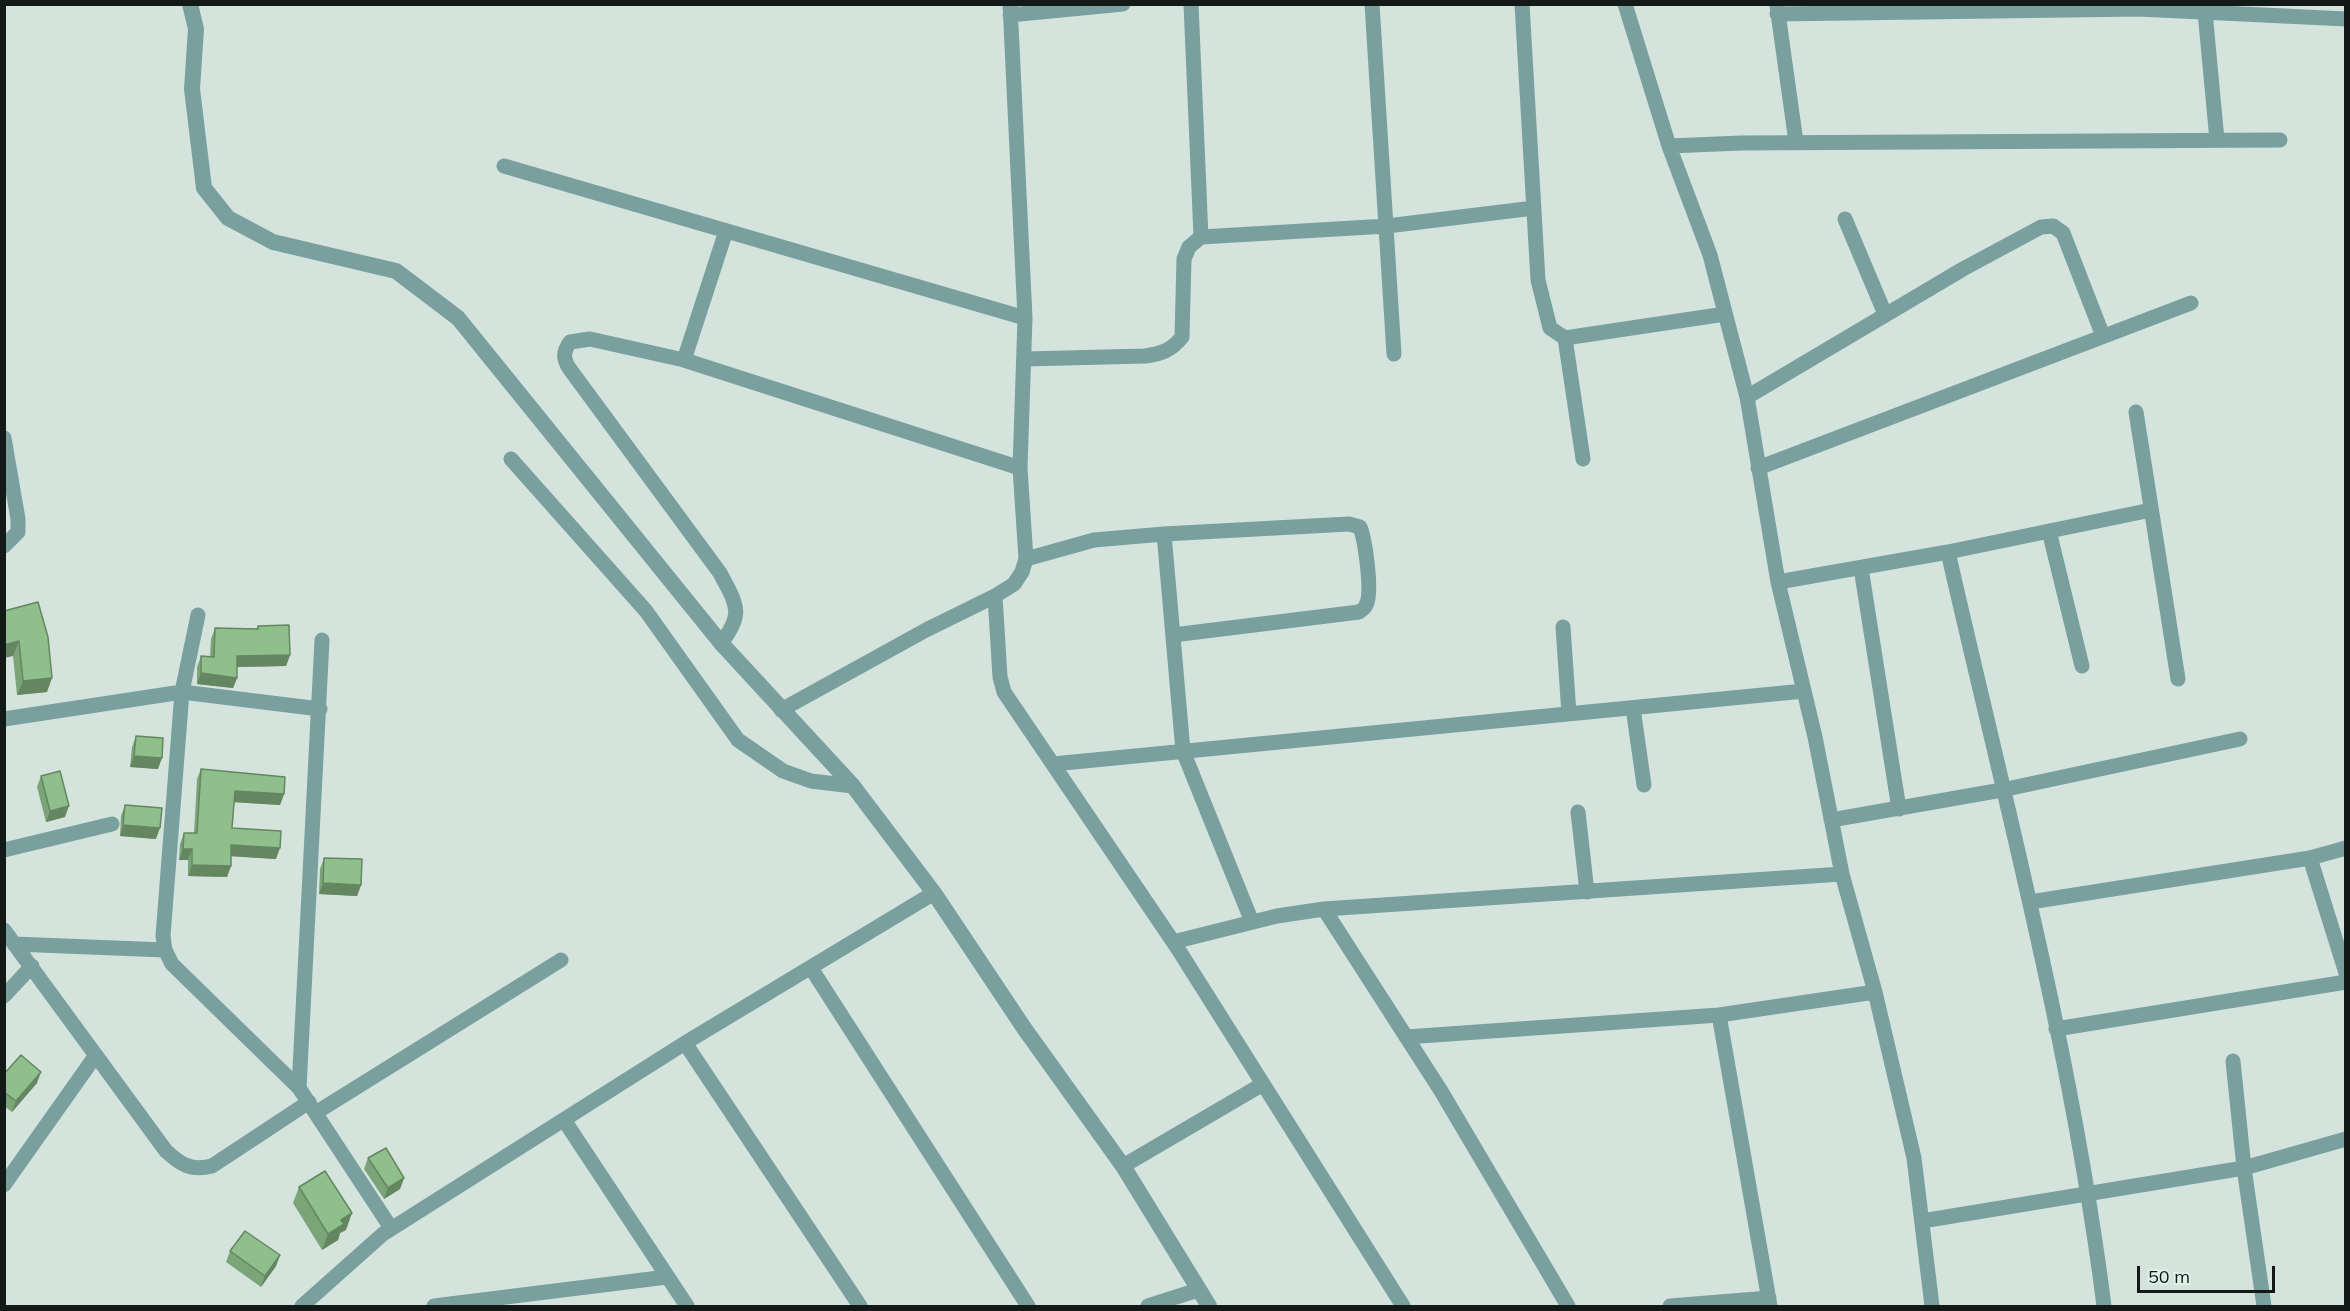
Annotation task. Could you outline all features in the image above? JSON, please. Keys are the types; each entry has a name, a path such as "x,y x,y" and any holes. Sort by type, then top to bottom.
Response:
{"street":[{"path":"190,4 196,29 192,89 204,188 228,218 273,242 396,271 458,318 721,643 853,786 934,893 1024,1028 1123,1166 1209,1306"},
{"path":"781,710 926,630 995,596 1014,584 1022,572 1026,559 1020,468 1026,359 1010,10 1123,4"},
{"path":"1191,4 1201,237"},
{"path":"1372,4 1394,354"},
{"path":"1522,4 1538,280 1550,328 1565,338 1725,314"},
{"path":"1625,4 1669,146 1710,255 1747,397 1778,582 1804,691 1842,874 1875,992 1914,1158 1932,1306"},
{"path":"1796,142 1777,9 2140,7 2346,19"},
{"path":"2205,12 2217,140"},
{"path":"1669,146 1796,142 2280,140"},
{"path":"504,166 1025,318"},
{"path":"1026,359 1145,356 1174,348 1182,338 1184,259 1189,247 1201,237 1387,226 1534,208"},
{"path":"1845,219 1885,314"},
{"path":"1747,397 1885,314 2017,238 2041,227 2053,226 2063,233 2103,336"},
{"path":"684,360 726,231"},
{"path":"1758,468 2191,303"},
{"path":"1565,338 1583,459"},
{"path":"721,643 735,625 737,616 731,595 720,573 569,368 564,359 564,350 570,342 590,339 684,360 1020,468"},
{"path":"2136,412 2178,680"},
{"path":"4,438 18,532 4,546"},
{"path":"511,459 646,611 738,740 783,771 812,781 853,786"},
{"path":"1778,582 1948,552 2151,510"},
{"path":"1026,559 1094,540 1349,524 1360,527 1364,537 1369,592 1367,604 1359,612 1173,634"},
{"path":"2049,531 2082,666"},
{"path":"1164,534 1183,751 1252,922"},
{"path":"1948,552 2030,902 2090,1195 2104,1306"},
{"path":"1861,568 1899,809"},
{"path":"995,596 1000,677 1004,692 1173,942 1404,1306"},
{"path":"198,615 182,692 163,936 165,950 172,964 299,1088 391,1228"},
{"path":"1563,627 1569,714"},
{"path":"299,1088 322,640"},
{"path":"1053,764 1804,691"},
{"path":"4,719 182,692 320,709"},
{"path":"1633,708 1644,785"},
{"path":"1831,820 2002,790 2240,739"},
{"path":"1578,812 1587,892"},
{"path":"4,850 112,824"},
{"path":"2030,902 2310,858 2346,848"},
{"path":"2310,858 2346,973"},
{"path":"1173,942 1252,922 1324,909 1842,874"},
{"path":"302,1306 391,1228 685,1043 934,893"},
{"path":"1324,909 1441,1091 1568,1306"},
{"path":"4,930 166,1151 179,1164 191,1168 212,1166 561,960"},
{"path":"14,944 165,950"},
{"path":"4,996 32,966"},
{"path":"811,968 1028,1306"},
{"path":"2056,1029 2346,982"},
{"path":"1406,1036 1719,1015 1875,992"},
{"path":"1670,1306 1770,1302 1719,1015"},
{"path":"685,1043 860,1306"},
{"path":"4,1185 96,1055"},
{"path":"2233,1061 2244,1168 2264,1306"},
{"path":"1123,1166 1263,1084"},
{"path":"564,1120 687,1306"},
{"path":"1922,1221 2244,1168 2346,1139"},
{"path":"434,1306 667,1277"},
{"path":"1148,1306 1198,1290"}],"building":[{"path":"38,602 48,637 52,678 23,681 19,641 4,645 4,611"},
{"path":"289,625 290,655 237,656 237,678 201,673 201,656 214,657 215,628 258,629 258,626"},
{"path":"136,736 163,738 162,758 134,756"},
{"path":"201,769 285,777 284,794 235,791 232,828 281,831 280,848 231,845 231,866 192,865 192,849 183,849 184,833 197,833"},
{"path":"60,771 69,806 50,811 41,776"},
{"path":"125,805 162,808 160,828 123,825"},
{"path":"324,858 362,859 361,885 323,883"},
{"path":"21,1055 41,1072 16,1101 4,1092 4,1074"},
{"path":"386,1148 404,1178 388,1188 368,1158"},
{"path":"325,1171 352,1213 341,1220 344,1224 328,1234 299,1187"},
{"path":"245,1231 280,1255 265,1276 230,1251"}]}
